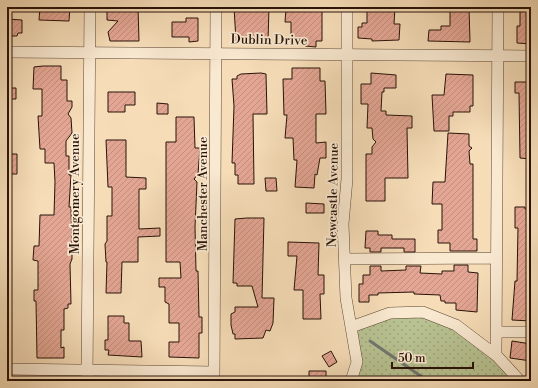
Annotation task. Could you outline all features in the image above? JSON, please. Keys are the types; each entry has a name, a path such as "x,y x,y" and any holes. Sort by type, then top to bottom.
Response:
{"street":[{"name":"Montgomery Avenue","path":"87,376 90,7"},
{"name":"Manchester Avenue","path":"214,377 216,7"},
{"name":"Newcastle Avenue","path":"347,7 347,180 343,224 346,298 357,362 351,381"},
{"path":"496,355 499,55 498,7"},
{"name":"Dublin Drive","path":"7,52 531,56"},
{"path":"345,259 496,258"},
{"path":"351,327 390,313 423,312 456,325 496,355 520,381"},
{"path":"496,332 531,332"},
{"path":"7,369 87,376 214,377"}],"green space":[{"path":"383,313 437,316 520,381 351,381 354,375 350,322"}],"building":[{"path":"40,7 70,7 69,21 39,20"},
{"path":"107,7 138,7 139,41 110,41 108,32 118,21 107,20"},
{"path":"234,7 269,7 268,41 236,41"},
{"path":"304,7 322,7 322,41 316,41 316,47 305,46 305,41 291,41 291,22 285,22 286,9 304,9"},
{"path":"370,7 395,7 394,24 400,24 399,40 372,41 372,39 358,38 358,27 362,27 362,23 367,23 367,11 370,11"},
{"path":"450,7 469,7 470,42 428,41 429,30 441,30 441,26 450,26"},
{"path":"520,11 531,11 531,44 517,43 517,26 520,26"},
{"path":"186,18 198,18 198,41 189,42 189,37 172,37 172,22 186,22"},
{"path":"7,19 22,20 22,33 18,33 17,36 7,36"},
{"path":"61,66 61,80 67,80 67,101 72,101 72,107 68,114 71,118 72,133 66,141 66,156 69,156 69,175 71,175 69,207 71,207 72,247 72,259 70,264 71,304 68,304 68,308 64,309 64,330 61,330 61,348 64,347 64,358 37,358 36,301 34,301 34,290 38,290 38,261 33,260 34,246 39,246 40,215 54,215 55,182 54,163 45,163 45,149 40,149 38,116 42,116 42,89 33,89 34,67"},
{"path":"292,68 320,68 320,81 325,81 326,114 316,114 316,143 326,142 326,158 320,158 317,175 315,174 314,188 295,187 297,160 294,160 293,138 285,138 287,115 284,115 283,79 292,79"},
{"path":"371,73 396,75 396,88 384,88 384,92 382,92 381,111 386,111 386,115 412,116 412,128 407,128 408,178 385,178 385,201 366,201 366,154 372,154 372,147 376,142 373,139 372,128 367,128 368,104 361,104 361,84 371,84"},
{"path":"241,74 266,74 267,114 253,114 254,184 238,184 238,175 235,175 235,163 232,163 234,106 232,79 237,79 237,76"},
{"path":"446,74 473,75 473,106 470,106 470,112 453,112 453,116 449,116 449,131 434,131 432,95 444,95"},
{"path":"515,82 531,82 531,159 520,158 519,93 515,93"},
{"path":"7,88 16,88 16,99 7,99"},
{"path":"108,92 135,92 135,105 125,105 125,112 108,112"},
{"path":"157,103 168,104 168,114 157,114"},
{"path":"176,117 194,117 195,148 200,148 198,174 194,179 197,182 195,227 196,271 198,271 199,317 202,317 202,333 199,333 199,358 169,357 169,342 179,342 179,323 169,323 169,304 165,302 165,287 159,287 159,278 181,278 180,262 166,262 166,142 176,142"},
{"path":"448,133 469,134 469,146 472,148 469,151 470,164 473,164 473,239 477,239 477,251 450,251 450,243 438,243 438,230 442,230 442,204 432,204 433,182 445,182"},
{"path":"106,140 126,140 126,177 146,178 146,189 139,189 139,229 160,228 160,236 138,237 138,262 122,262 121,293 106,293 107,262 105,244 107,241 107,216 112,216 112,187 108,187"},
{"path":"7,154 17,154 17,174 7,174"},
{"path":"265,178 276,178 277,191 266,191"},
{"path":"306,203 324,204 324,213 306,213"},
{"path":"515,207 525,207 525,209 530,209 531,215 531,321 512,320 515,281 517,281 518,228 515,228"},
{"path":"264,218 262,298 274,298 273,323 270,331 266,330 263,338 235,339 235,334 233,334 231,325 231,314 235,312 235,307 258,307 252,286 237,286 237,283 233,283 235,219"},
{"path":"366,231 378,231 378,235 392,235 392,239 415,239 415,252 404,252 404,248 381,248 381,252 370,252 370,248 365,248"},
{"path":"288,242 319,243 318,275 324,275 324,294 320,294 321,319 303,319 303,290 294,290 297,256 288,256"},
{"path":"454,265 468,265 468,272 478,273 477,312 456,310 456,303 445,303 445,301 441,301 440,295 414,294 414,292 378,293 378,295 369,295 369,302 359,302 359,284 363,284 363,275 370,275 370,266 381,266 381,271 406,270 406,266 421,266 420,273 442,274 442,271 454,271"},
{"path":"108,316 124,316 124,323 129,323 129,341 141,341 142,357 108,355 109,350 105,350 105,340 108,340"},
{"path":"512,341 531,344 531,361 510,358"},
{"path":"331,351 337,362 329,367 322,356"},
{"path":"309,371 326,371 326,381 309,381"}],"waterway":[{"path":"370,341 428,381"}]}
